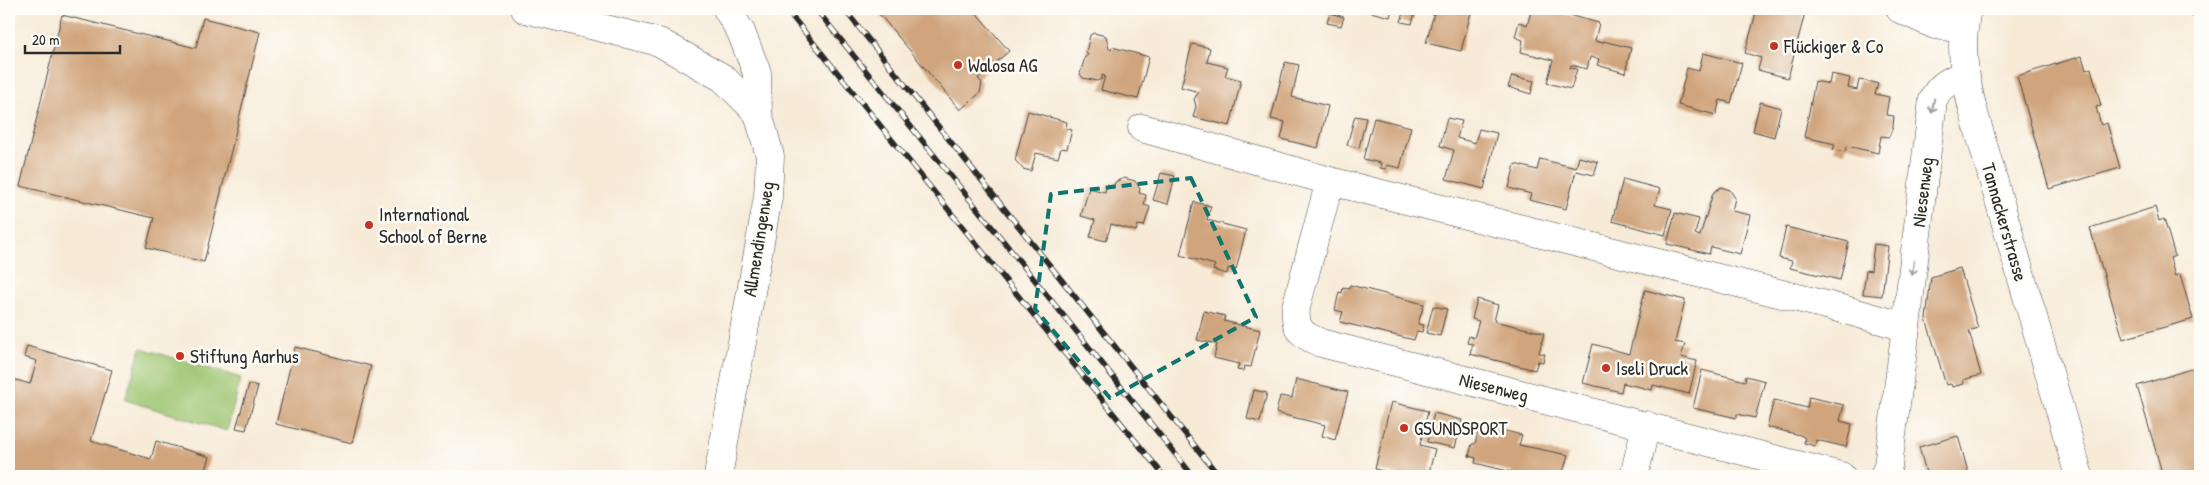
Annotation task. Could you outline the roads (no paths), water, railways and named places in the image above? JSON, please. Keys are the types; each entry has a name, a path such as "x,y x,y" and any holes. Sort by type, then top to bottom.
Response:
{"street":[{"path":"525,9 659,42 723,78 758,113"},
{"name":"Allmendingenweg","path":"718,476 768,197 770,156 758,113 757,73 741,32 727,9"},
{"name":"Tannackerstrasse","path":"1900,9 1935,25 1965,19 1962,51 1964,74 1975,119 2079,476"},
{"name":"Niesenweg","path":"1884,476 1888,466 1933,100 1937,91 1945,83 1964,74"},
{"path":"1142,128 1330,181 1842,309 1906,327"},
{"name":"Niesenweg","path":"1330,181 1296,307 1295,318 1298,329 1308,338 1331,346 1646,425 1761,466 1841,476"},
{"path":"1634,476 1646,425"}],"railway":[{"path":"786,9 1164,476"},
{"path":"816,9 1193,476"},
{"path":"844,9 1219,476"}],"place":[{"name":"Flückiger & Co","path":"1774,46"},
{"name":"Walosa AG","path":"958,65"},
{"name":"International School of Berne","path":"369,225"},
{"name":"Stiftung Aarhus","path":"180,356"},
{"name":"Iseli Druck","path":"1606,368"},
{"name":"GSUNDSPORT","path":"1404,428"}]}
